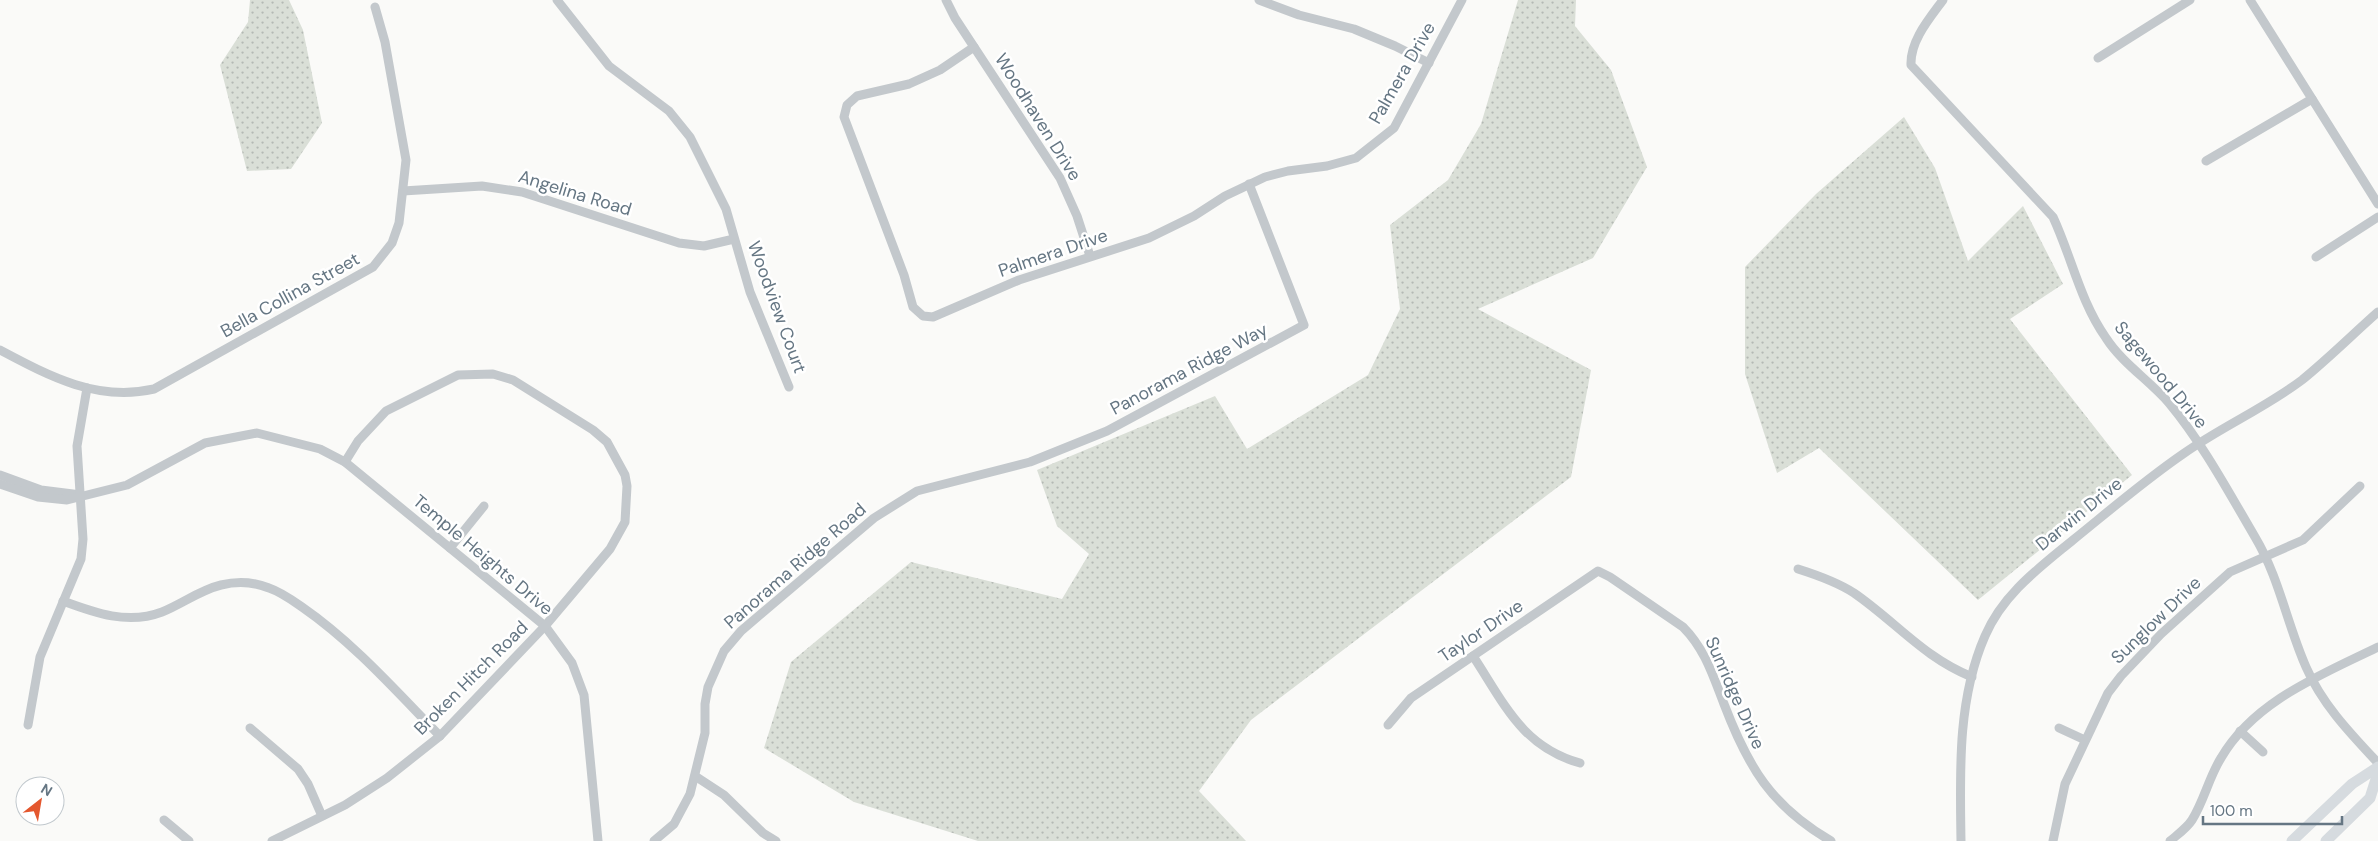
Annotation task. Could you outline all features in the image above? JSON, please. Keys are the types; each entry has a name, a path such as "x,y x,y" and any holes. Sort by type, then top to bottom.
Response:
{"main road":[{"path":"2292,841 2352,784 2378,767"},
{"path":"2326,841 2370,798 2378,773"}],"street":[{"name":"Woodview Court","path":"556,0 609,66 669,111 690,138 726,209 750,292 789,387"},
{"name":"Woodhaven Drive","path":"946,0 974,47 1060,178 1077,216 1090,256"},
{"path":"1259,0 1299,15 1354,29 1429,63"},
{"name":"Palmera Drive","path":"974,47 940,70 909,84 857,96 847,105 844,117 904,275 913,307 923,316 933,317 1019,280 1149,238 1194,216 1225,196 1265,177 1288,171 1328,166 1356,158 1394,128 1462,0"},
{"name":"Sagewood Drive","path":"1943,0 1926,23 1911,52 1911,65 2053,217 2065,244 2084,301 2107,340 2169,404 2198,444 2275,576 2312,680 2324,701 2378,763"},
{"path":"2098,58 2190,0"},
{"path":"2250,0 2378,204"},
{"name":"Bella Collina Street","path":"0,350 52,378 87,388 108,393 135,393 154,389 373,267 392,243 399,223 406,160 385,42 375,7"},
{"path":"2206,161 2312,99"},
{"name":"Panorama Ridge Way","path":"1030,462 1107,431 1304,325 1249,184"},
{"name":"Angelina Road","path":"403,191 482,186 522,192 679,243 704,246 734,239"},
{"path":"2316,256 2378,218"},
{"name":"Darwin Drive","path":"1961,841 1961,742 1972,677 1984,637 2003,605 2025,580 2138,488 2198,444 2301,380 2378,312"},
{"name":"Broken Hitch Road","path":"272,841 345,805 387,778 440,736 545,626 610,550 625,522 627,486 625,475 614,452 593,430 513,380 493,374 458,376 386,411 358,441 345,462"},
{"path":"28,725 40,657 82,559 84,539 77,446 87,388"},
{"name":"Temple Heights Drive","path":"81,495 127,485 205,443 257,433 320,449 345,462 545,626 572,663 584,695 598,841"},
{"name":"Panorama Ridge Road","path":"654,841 674,824 690,794 705,733 705,704 708,687 724,651 741,631 874,518 917,491 1030,462"},
{"path":"0,475 41,490 81,495"},
{"path":"0,484 38,497 67,500 81,495"},
{"name":"Sunglow Drive","path":"2053,841 2065,784 2108,693 2121,676 2161,634 2230,572 2303,540 2314,533 2360,486"},
{"path":"450,548 484,506"},
{"path":"1798,569 1818,575 1854,593 1933,658 1972,677"},
{"name":"Taylor Drive","path":"1388,725 1411,698 1598,572"},
{"name":"Sunridge Drive","path":"1598,572 1610,577 1683,627 1693,638 1710,668 1737,737 1762,784 1795,818 1831,841"},
{"path":"63,601 101,615 119,618 148,616 162,612 222,584 244,582 270,588 326,624 347,641 440,736"},
{"path":"2170,841 2192,822 2221,758 2240,731 2268,706 2312,680 2378,648"},
{"path":"1473,656 1510,711 1536,743 1562,758 1580,763"},
{"path":"250,728 298,768 308,784 322,816"},
{"path":"2059,728 2085,740"},
{"path":"2240,731 2263,752"},
{"path":"695,776 724,795 763,833 776,841"},
{"path":"164,820 189,841"}],"shaded area":[{"path":"250,0 289,0 303,30 322,123 291,169 247,171 220,65 248,22"},
{"path":"1518,0 1576,0 1575,26 1611,70 1647,167 1593,258 1478,309 1591,370 1571,477 1251,720 1199,791 1246,841 978,841 854,802 764,748 791,662 911,562 1062,599 1089,554 1057,526 1037,470 1215,396 1247,449 1368,375 1400,309 1390,225 1448,180 1481,124"},
{"path":"1904,117 1935,168 1968,261 2023,206 2063,284 2010,319 2132,475 1978,600 1819,448 1777,473 1745,374 1745,267 1816,194"}]}
